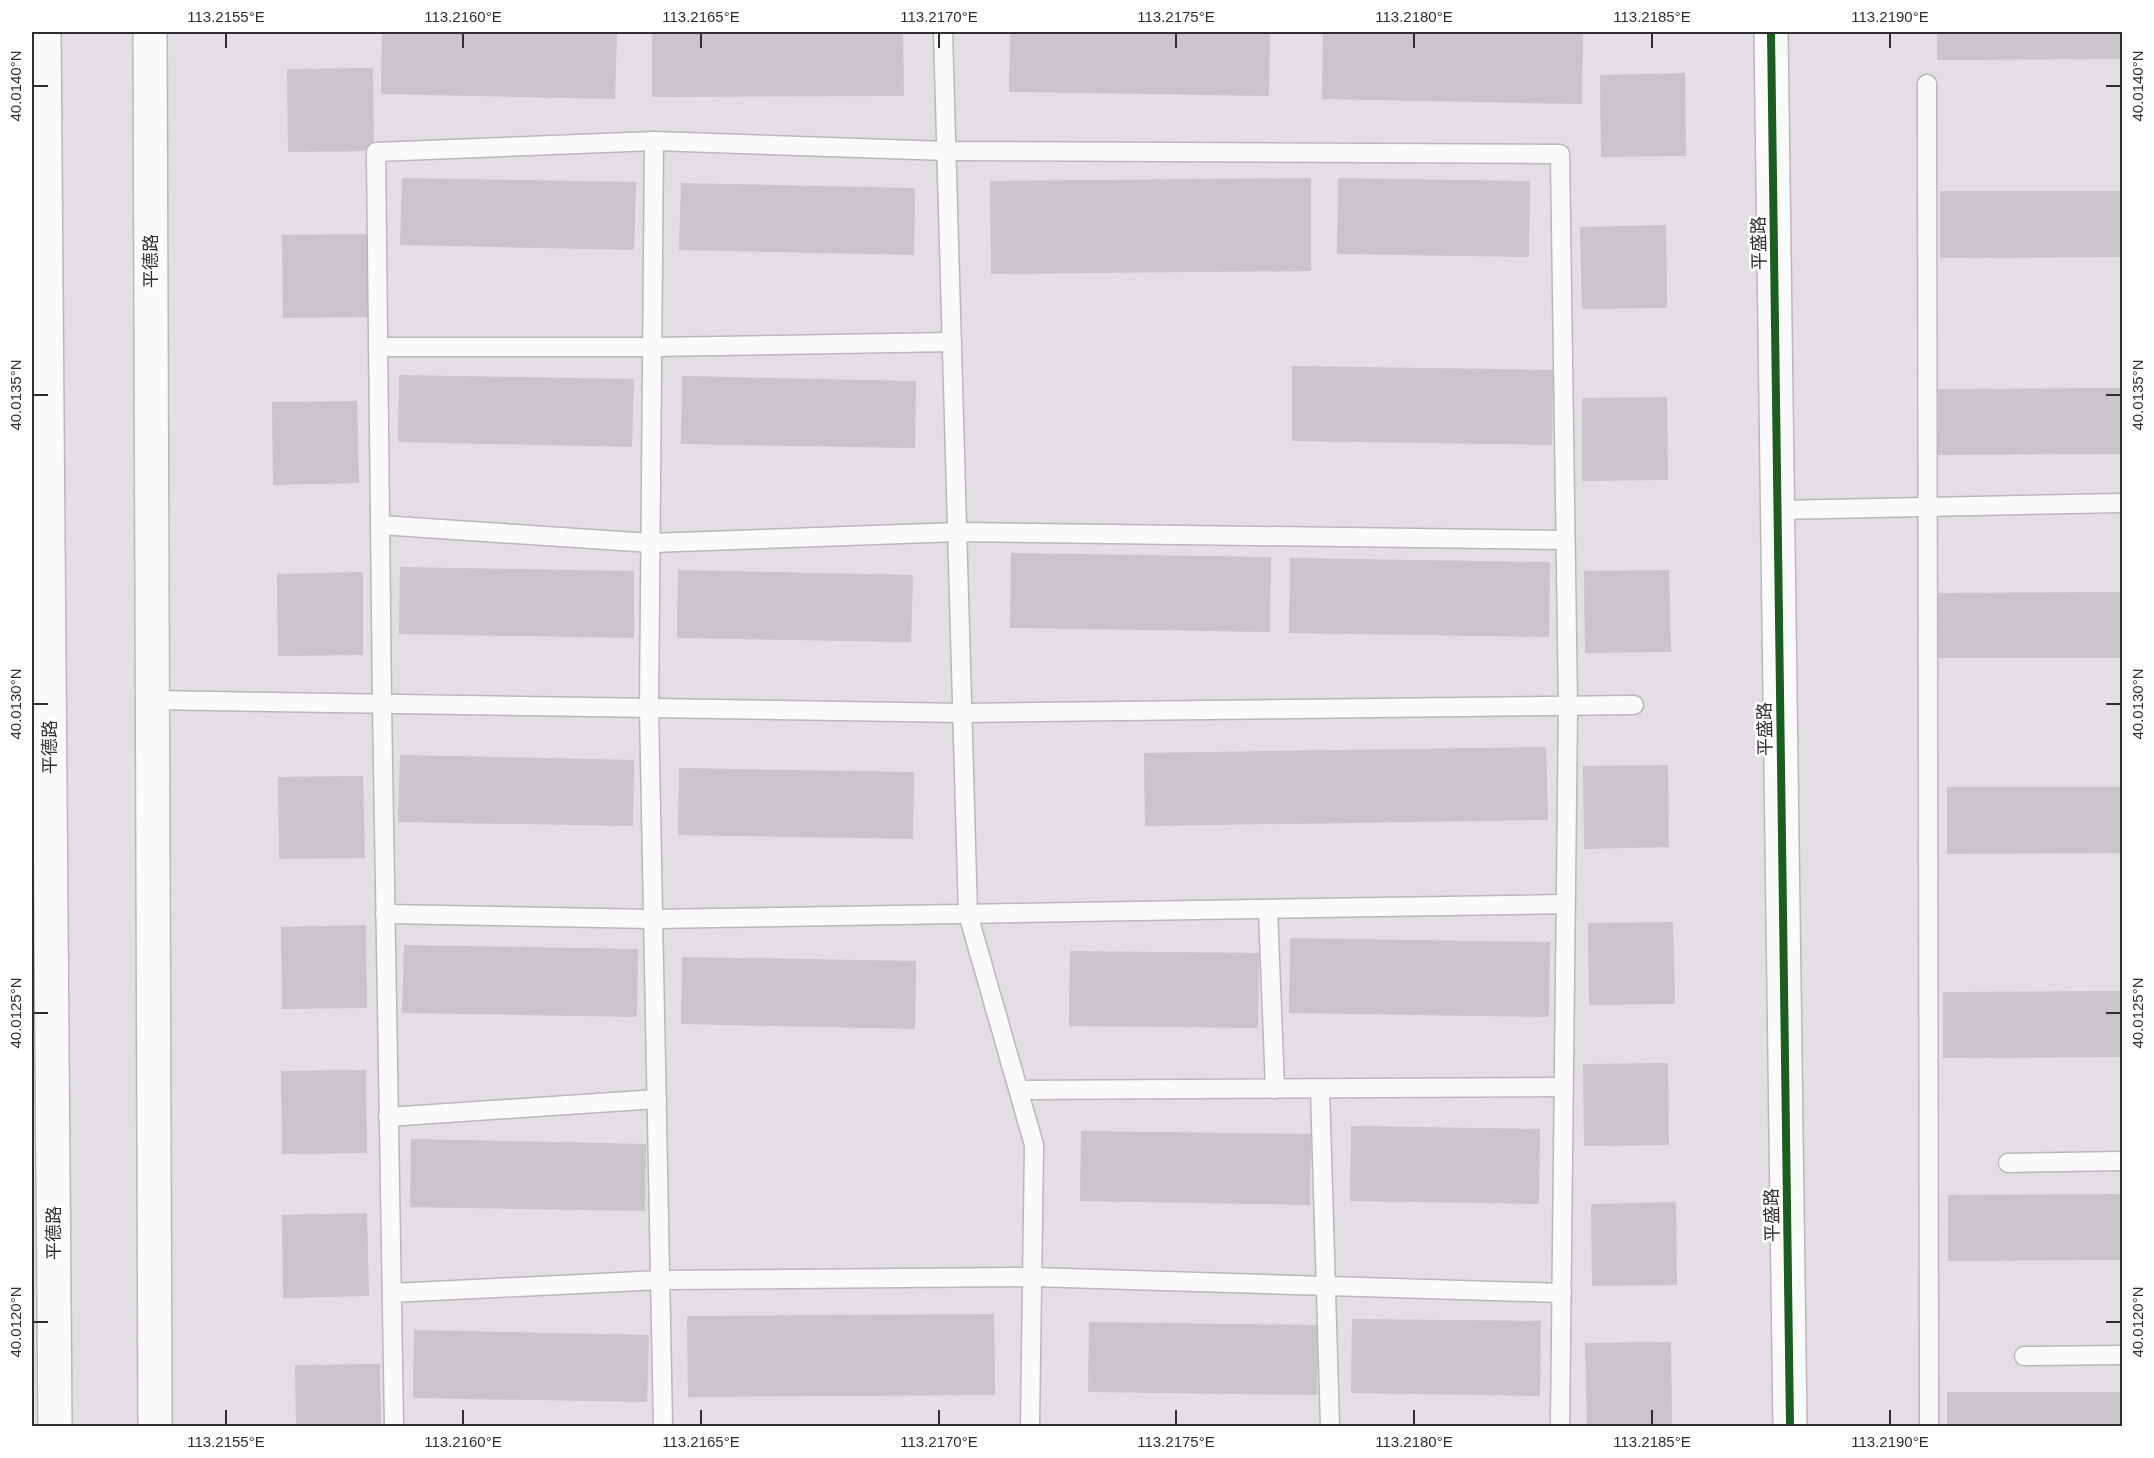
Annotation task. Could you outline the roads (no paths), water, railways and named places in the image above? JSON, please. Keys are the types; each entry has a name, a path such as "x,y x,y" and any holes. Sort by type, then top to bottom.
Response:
{"main road":[{"name":"平德路","path":"44,32 39,288 55,1426"},
{"name":"平德路","path":"150,32 155,1426"},
{"name":"平盛路","path":"1771,32 1790,1426"}],"lane":[{"path":"944,32 968,914 1034,1145 1030,1426"},
{"path":"1927,84 1929,1426"},
{"path":"654,141 649,708 663,1426"},
{"path":"394,1426 376,152 654,141 947,151 1560,154 1568,706 1560,1426"},
{"path":"378,347 652,347 952,342"},
{"path":"1777,510 2122,503"},
{"path":"380,525 651,543 958,532 1565,540"},
{"path":"152,700 963,713 1634,705"},
{"path":"385,914 654,919 1565,904"},
{"path":"1268,909 1275,1089"},
{"path":"1019,1090 1563,1087"},
{"path":"1320,1089 1330,1426"},
{"path":"388,1117 657,1099"},
{"path":"2008,1163 2122,1161"},
{"path":"392,1293 661,1280 1032,1277 1562,1293"},
{"path":"2024,1356 2122,1355"}]}
